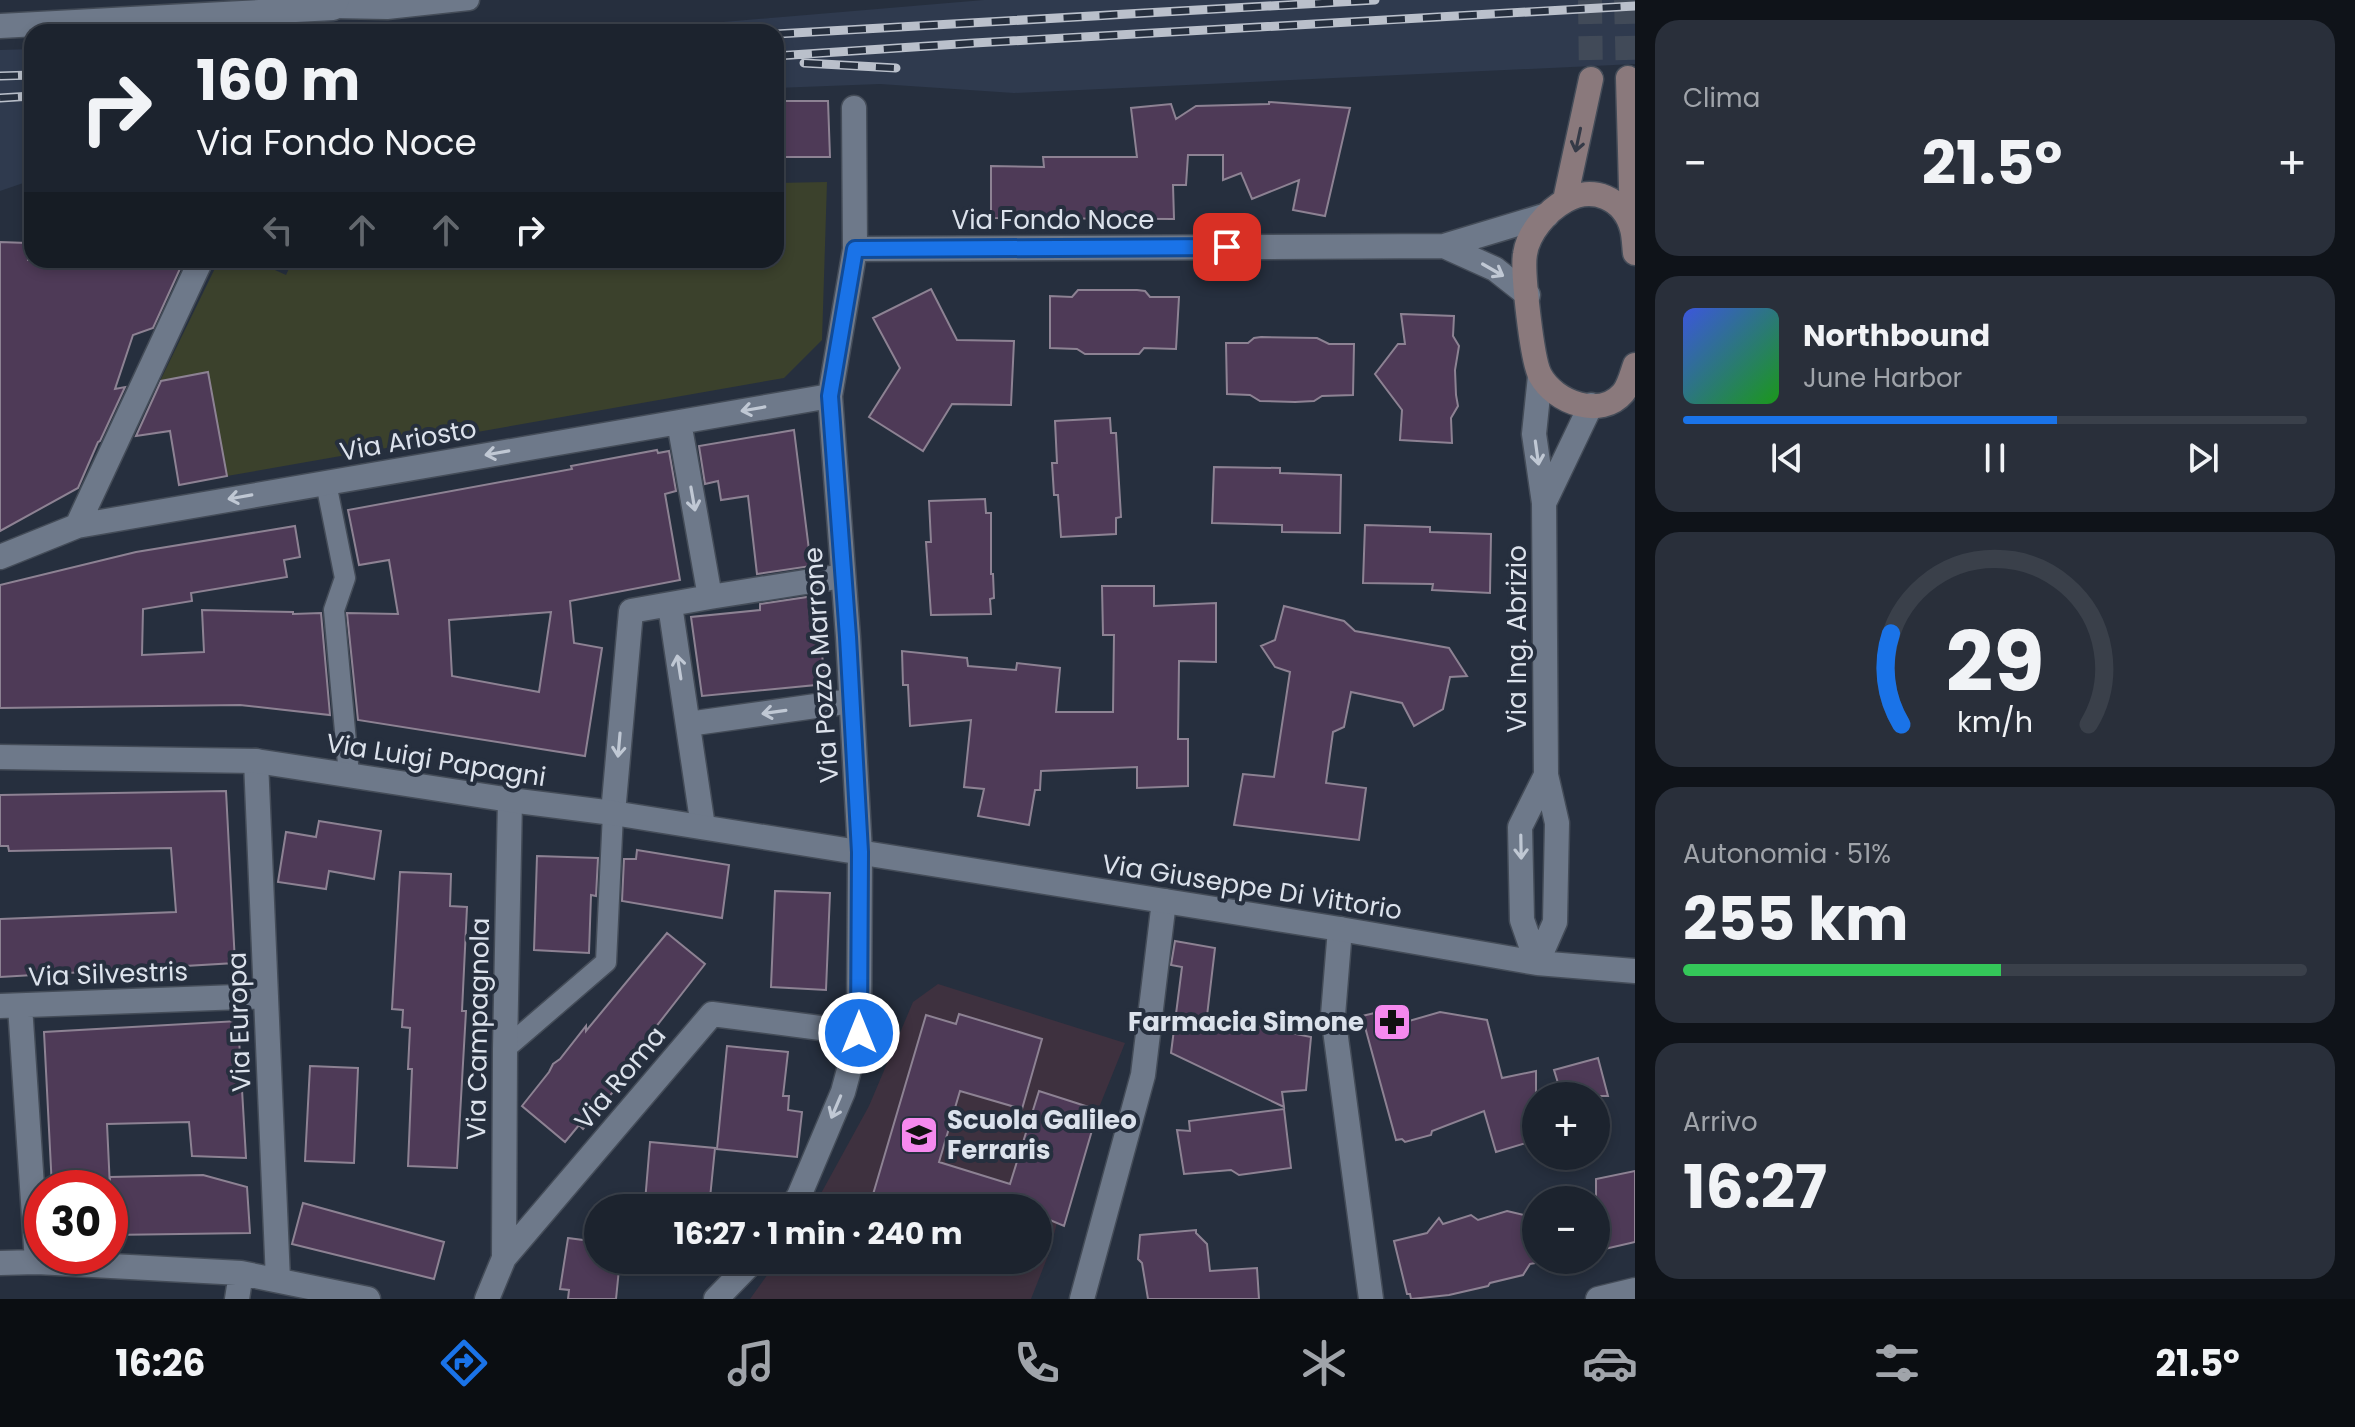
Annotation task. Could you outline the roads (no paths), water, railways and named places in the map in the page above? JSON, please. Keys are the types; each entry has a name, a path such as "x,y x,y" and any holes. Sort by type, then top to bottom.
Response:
{"main road":[{"path":"1628,78 1635,253"},
{"path":"1556,208 1591,79"},
{"path":"1632,226 1619,205 1601,194 1582,194 1556,208 1532,234 1525,254 1532,344 1540,376 1559,397 1578,405 1611,404 1630,391 1635,365"}],"street":[{"path":"30,24 335,4"},
{"path":"0,26 24,24"},
{"name":"Via Pozzo Marrone","path":"800,1194 843,1092 859,1033 860,852 830,396 855,249 854,108"},
{"name":"Via Fondo Noce","path":"855,249 1444,246 1556,208"},
{"name":"Via Fondo Noce","path":"1444,246 1495,269 1528,295"},
{"path":"77,526 197,268"},
{"name":"Via Ing. Abrizio","path":"1537,963 1555,922 1557,823 1546,775 1544,503 1534,434 1540,376"},
{"name":"Via Ariosto","path":"0,557 77,526 830,396"},
{"name":"Via Ing. Abrizio","path":"1544,503 1591,405"},
{"path":"679,422 710,597"},
{"path":"613,813 631,611 843,576"},
{"path":"670,605 703,827"},
{"path":"688,724 851,701"},
{"name":"Via Luigi Papagni","path":"0,757 256,761 860,852"},
{"name":"Via Europa","path":"256,761 278,1280"},
{"name":"Via Ing. Abrizio","path":"1537,963 1522,920 1520,827 1546,775"},
{"name":"Via Campagnola","path":"504,1258 510,800"},
{"name":"Via Giuseppe Di Vittorio","path":"860,852 1537,963 1635,971"},
{"path":"1082,1299 1143,1075 1164,901"},
{"path":"1340,929 1333,1015 1371,1299"},
{"name":"Via Silvestris","path":"10,1006 266,996"},
{"path":"10,1006 27,1170"},
{"name":"Via Roma","path":"487,1299 504,1258 712,1014 859,1033"},
{"path":"0,1263 24,1262"},
{"path":"128,1267 241,1273 368,1299"},
{"path":"237,1299 241,1273"},
{"path":"716,1299 740,1274"},
{"path":"1598,1299 1635,1290"}],"lane":[{"path":"335,4 387,9 469,0"},
{"path":"326,483 345,578 334,610 349,775"},
{"path":"505,1049 606,962 613,813"}],"tunnel":[{"path":"1590,0 1591,79"},
{"path":"1626,0 1628,78"}],"railway":[{"path":"784,34 1375,0"},
{"path":"784,55 1635,6"},
{"path":"804,63 896,68"},
{"path":"0,76 24,75"},
{"path":"0,98 24,96"}],"place":[{"name":"Farmacia Simone","path":"1392,1022"},
{"name":"Scuola Galileo Ferraris","path":"919,1135"}]}
